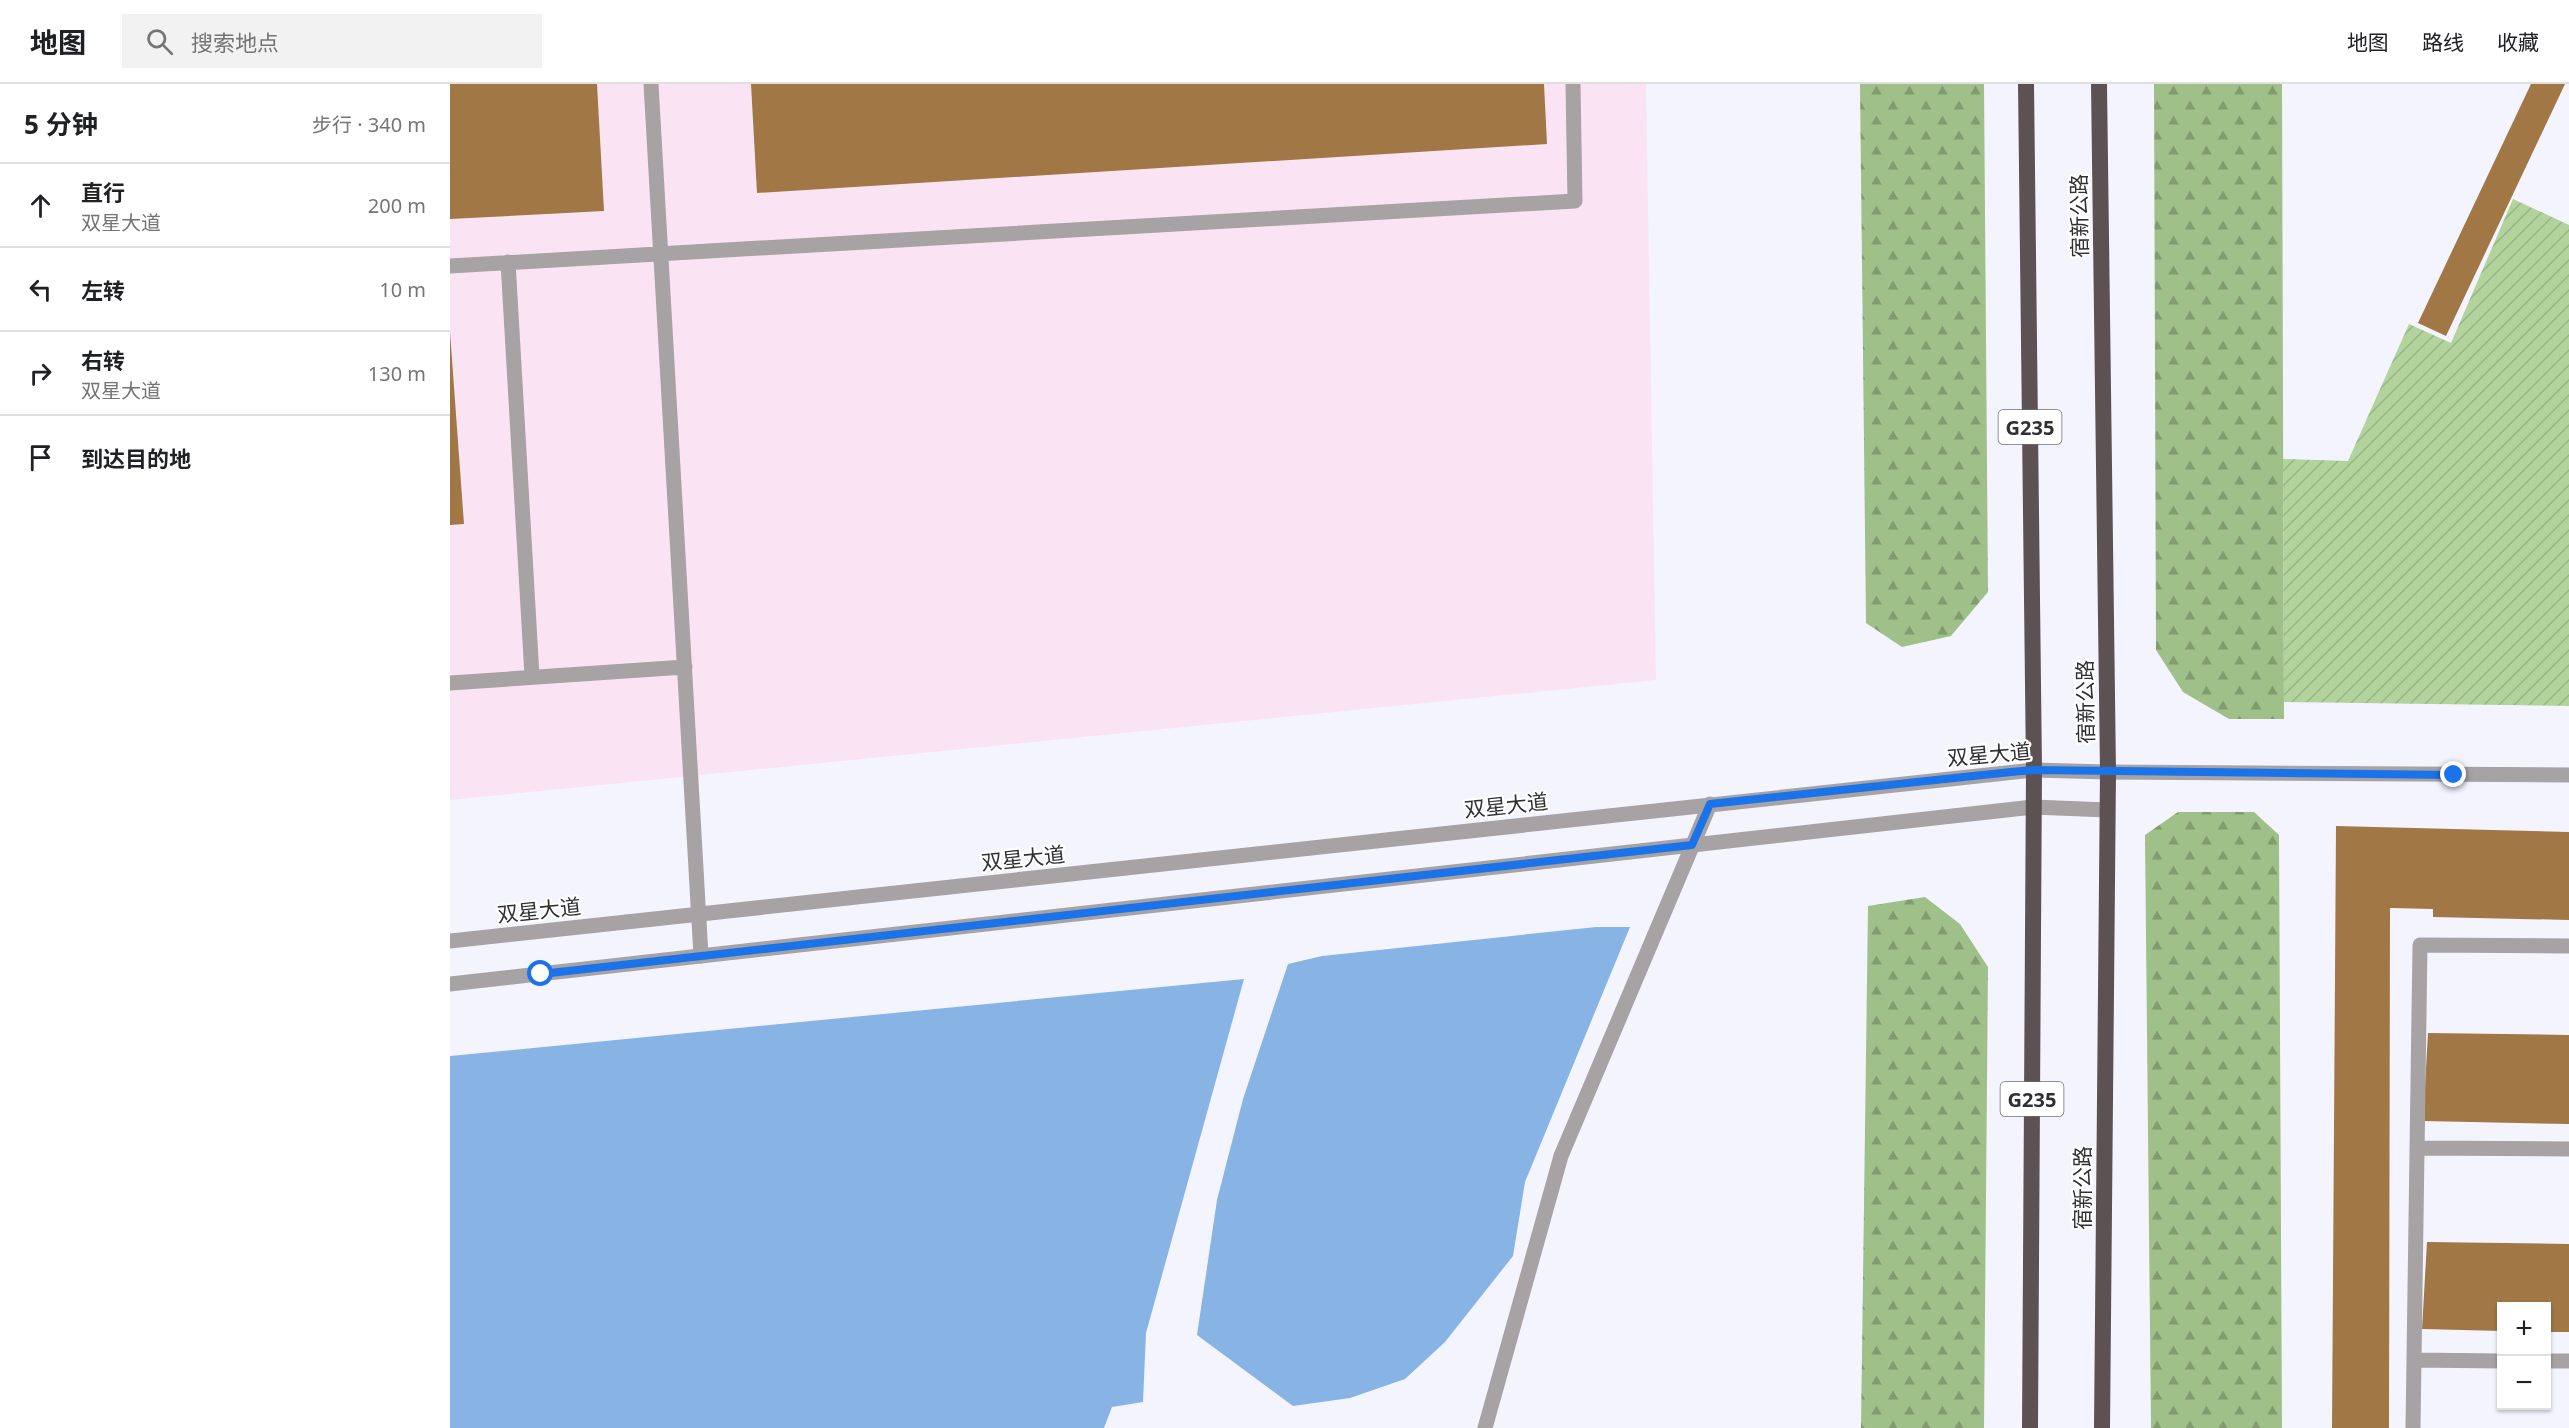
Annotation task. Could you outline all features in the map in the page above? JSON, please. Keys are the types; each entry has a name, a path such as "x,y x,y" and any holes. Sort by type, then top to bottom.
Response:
{"highway":[{"name":"G235","path":"2026,84 2034,770 2030,1428"},
{"name":"宿新公路","path":"2099,84 2108,772 2102,1428"}],"street":[{"path":"651,84 701,956"},
{"path":"450,266 1575,201 1573,84"},
{"path":"508,262 532,676"},
{"path":"450,683 685,667"},
{"name":"双星大道","path":"450,941 2034,770 2569,776"},
{"path":"1485,1428 1561,1156 1710,804"},
{"path":"450,984 2033,807 2107,810"},
{"path":"2413,1428 2421,945 2569,946"},
{"path":"2418,1148 2569,1149"},
{"path":"2414,1360 2497,1361"},
{"path":"2551,1361 2569,1361"}],"shaded area":[{"path":"450,84 1646,84 1656,680 450,800"}],"green space":[{"path":"1860,84 1984,84 1988,592 1951,636 1902,647 1866,623"},
{"path":"2154,84 2282,84 2284,719 2229,719 2183,692 2156,650"},
{"path":"2513,199 2569,225 2569,706 2284,702 2283,459 2348,461 2409,324 2451,343"},
{"path":"2178,812 2254,812 2279,835 2282,1428 2151,1428 2145,835"},
{"path":"1925,897 1960,924 1988,967 1984,1428 1861,1428 1868,906"}],"water":[{"path":"1596,927 1630,927 1525,1182 1513,1256 1445,1342 1405,1379 1350,1398 1293,1406 1197,1335 1217,1200 1243,1099 1288,964 1322,956"},
{"path":"1244,979 1146,1333 1143,1402 1112,1407 1104,1428 450,1428 450,1056"}],"building":[{"path":"450,84 597,84 604,211 450,219"},
{"path":"751,84 1544,84 1547,144 757,193"},
{"path":"2531,84 2565,84 2446,336 2418,323"},
{"path":"450,332 464,524 450,525"},
{"path":"2336,826 2569,832 2569,920 2433,917 2433,909 2390,908 2389,1428 2332,1428"},
{"path":"2428,1033 2569,1035 2569,1124 2423,1121"},
{"path":"2427,1242 2569,1244 2569,1332 2551,1332 2551,1302 2497,1302 2497,1331 2422,1329"}],"route":[{"path":"541,974 1692,845 1710,804 2011,772 2034,770 2454,775"}]}
